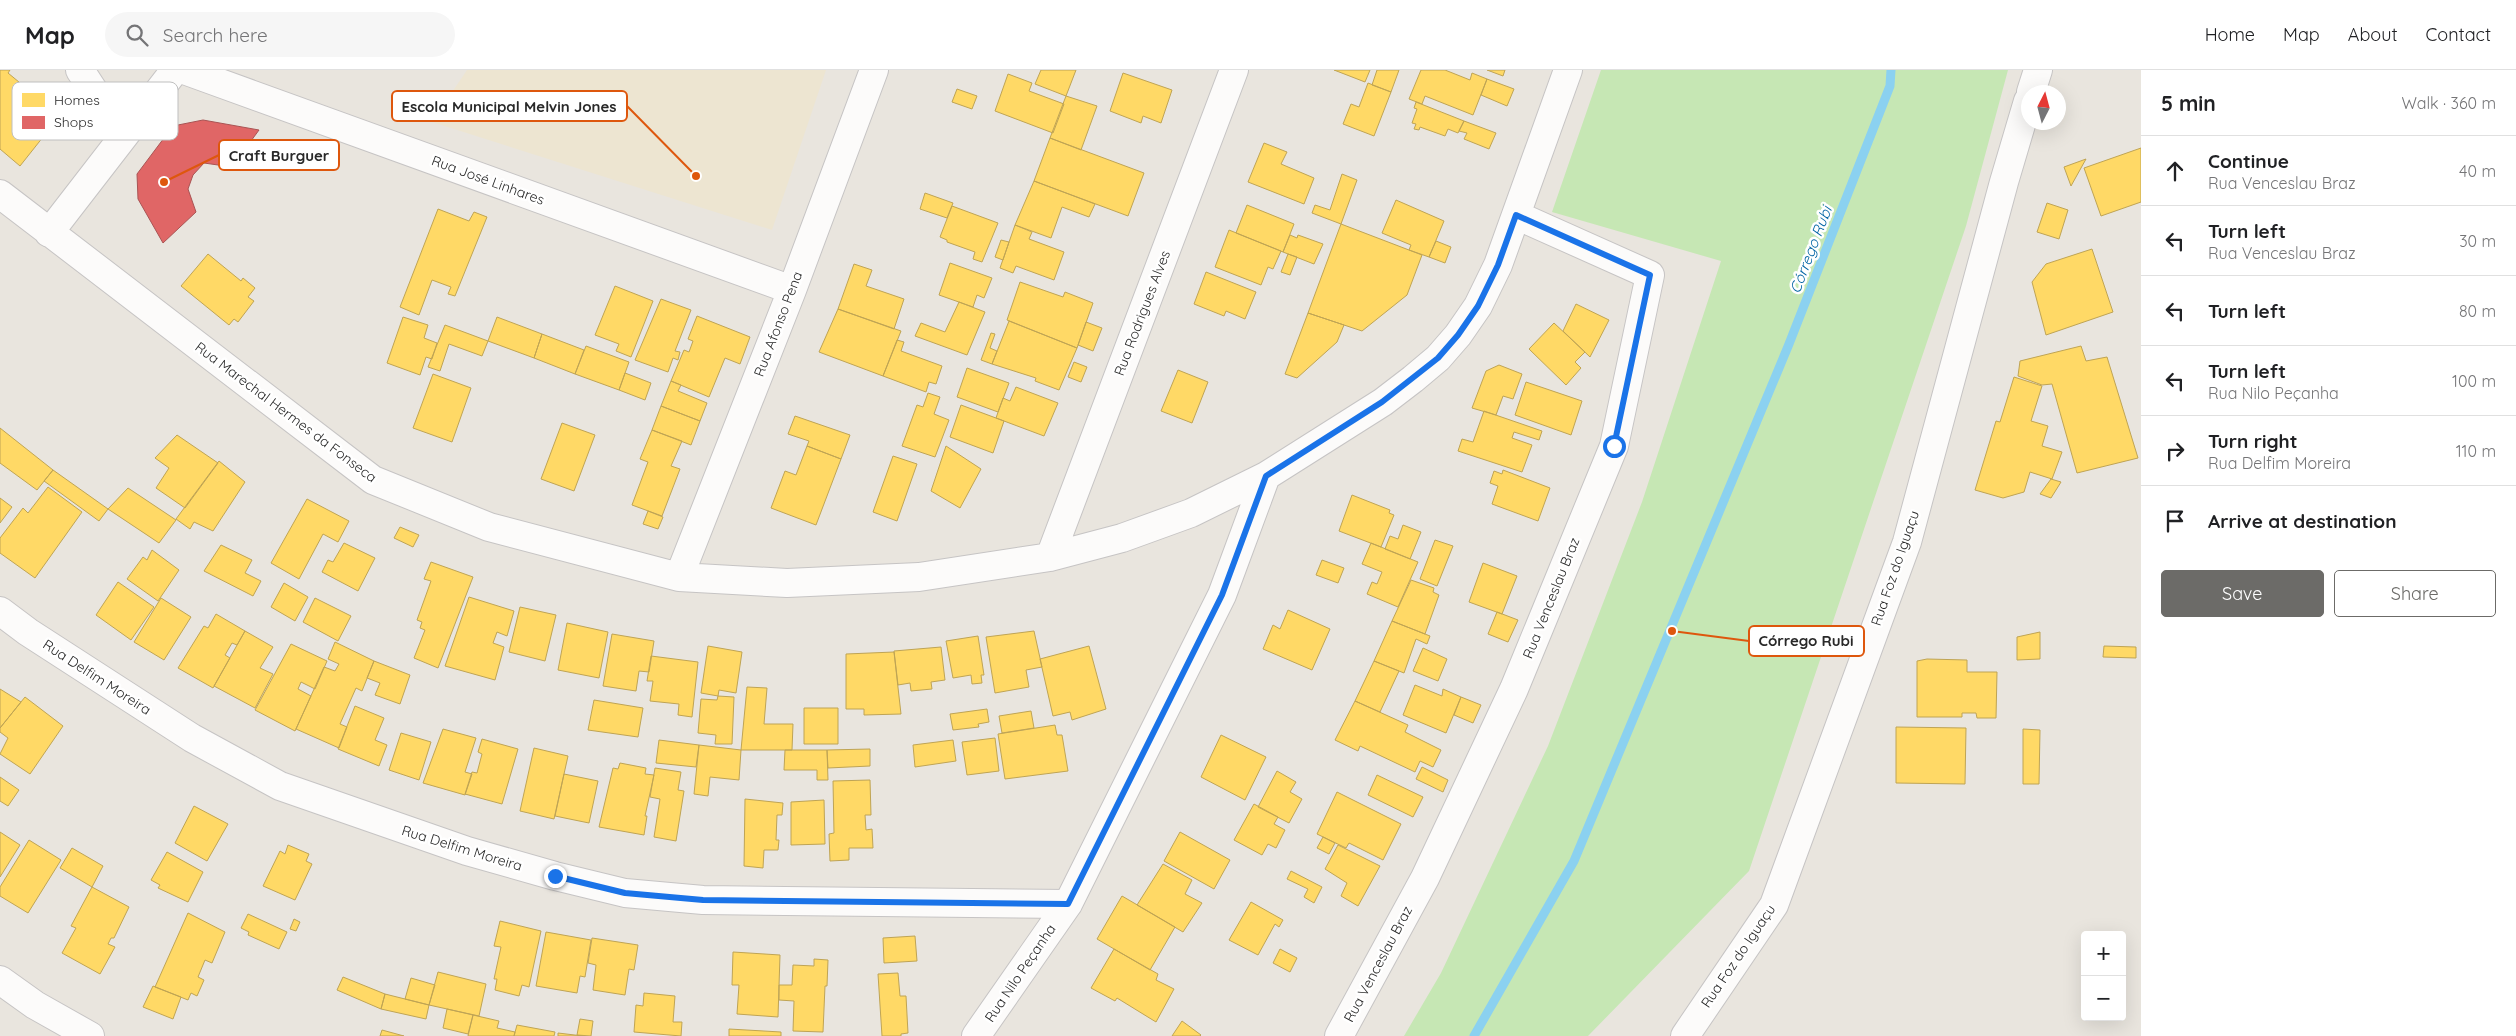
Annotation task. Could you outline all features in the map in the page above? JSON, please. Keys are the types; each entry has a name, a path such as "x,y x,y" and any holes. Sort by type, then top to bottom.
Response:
{"street":[{"path":"80,70 88,82"},
{"path":"166,82 175,70"},
{"name":"Rua José Linhares","path":"184,70 792,290"},
{"name":"Rua Afonso Pena","path":"679,577 792,290 874,70"},
{"name":"Rua Rodrigues Alves","path":"1050,557 1234,70"},
{"name":"Rua Marechal Hermes da Fonseca","path":"0,194 289,414 372,480 489,527 679,577 786,584 919,576 1050,557 1122,538 1191,514 1266,476 1382,402 1438,358 1458,335 1478,306 1498,265 1568,70"},
{"path":"2033,85 2038,70"},
{"name":"Rua Foz do Iguaçu","path":"1685,1036 1774,905 1907,542 2021,125"},
{"path":"49,233 120,140"},
{"name":"Rua Venceslau Braz","path":"1339,1036 1425,878 1514,689 1614,446 1650,275 1516,215"},
{"name":"Rua Nilo Peçanha","path":"976,1036 1068,904 1222,595 1266,476"},
{"name":"Rua Delfim Moreira","path":"0,611 28,632 192,738 280,786 449,845 555,876 625,893 703,900 1068,904"},
{"path":"0,980 35,1005 90,1036"}],"shaded area":[{"path":"467,70 826,70 772,230 432,122"}],"green space":[{"path":"1601,70 2008,70 1966,226 1749,871 1588,1036 1404,1036 1441,973 1548,746 1642,502 1721,261 1552,212"}],"building: Homes":[{"path":"0,70 10,70 8,73 19,82 12,82 12,140 41,140 20,166 0,149"},
{"path":"1041,70 1076,70 1066,96 1035,84"},
{"path":"1334,70 1370,70 1365,82"},
{"path":"1377,70 1399,70 1391,92 1372,85"},
{"path":"1421,70 1445,70 1470,80 1472,73 1487,79 1473,115 1425,96 1422,104 1409,99"},
{"path":"1487,70 1505,70 1503,76"},
{"path":"1123,73 1172,90 1161,123 1143,116 1141,123 1110,111"},
{"path":"1008,74 1032,83 1029,91 1064,104 1053,133 995,111"},
{"path":"1487,79 1514,89 1507,106 1481,95"},
{"path":"1368,83 1391,92 1374,136 1343,124 1351,104 1359,107"},
{"path":"957,89 977,96 972,109 952,102"},
{"path":"1066,96 1097,106 1081,150 1050,138"},
{"path":"1416,102 1464,121 1458,133 1448,129 1445,136 1420,127 1419,130 1414,129 1416,124 1412,123 1417,109 1414,108"},
{"path":"1464,121 1496,133 1489,149 1464,139 1467,133 1459,131"},
{"path":"1050,138 1144,173 1128,216 1034,181"},
{"path":"1264,143 1287,152 1281,164 1314,178 1304,204 1248,182"},
{"path":"2141,148 2141,202 2101,216 2084,168"},
{"path":"2086,159 2071,186 2064,167"},
{"path":"1342,174 1357,180 1341,224 1312,213 1315,205 1330,210"},
{"path":"1034,181 1095,204 1089,217 1062,207 1051,238 1015,225"},
{"path":"925,193 953,203 947,218 920,209"},
{"path":"1396,200 1444,221 1429,257 1409,250 1411,245 1382,233"},
{"path":"2047,203 2068,210 2059,239 2037,232"},
{"path":"1247,205 1294,224 1283,252 1236,233"},
{"path":"952,206 998,223 982,262 973,259 975,252 947,242 947,240 940,237"},
{"path":"438,209 469,221 474,212 487,217 455,296 448,294 451,287 432,280 419,315 400,307"},
{"path":"1341,224 1422,255 1407,295 1362,331 1308,313"},
{"path":"1015,225 1032,232 1029,239 1064,252 1054,280 1016,266 1013,273 1000,268"},
{"path":"1229,230 1281,251 1273,269 1268,267 1261,285 1215,267"},
{"path":"1290,235 1297,238 1298,235 1323,244 1314,264 1283,252"},
{"path":"1001,240 1009,242 1003,260 995,257"},
{"path":"1436,241 1451,247 1445,263 1429,257"},
{"path":"2092,249 2113,312 2046,335 2032,282 2046,264"},
{"path":"208,254 241,281 243,278 255,288 248,297 254,301 238,322 234,319 229,325 181,286"},
{"path":"1288,254 1297,257 1290,275 1281,272"},
{"path":"950,263 992,278 984,298 977,295 973,307 939,295"},
{"path":"854,264 872,270 866,286 904,299 894,329 838,309"},
{"path":"1206,272 1256,292 1245,319 1226,311 1224,316 1194,304"},
{"path":"1020,282 1063,297 1065,292 1093,303 1077,348 1007,320"},
{"path":"615,286 653,301 631,357 616,351 619,344 595,335"},
{"path":"661,299 691,310 675,351 680,352 678,360 673,358 668,372 635,360"},
{"path":"959,302 985,312 967,355 915,336 921,323 945,332"},
{"path":"1576,304 1609,320 1590,357 1563,331"},
{"path":"838,309 901,331 883,376 819,352"},
{"path":"1308,313 1344,325 1337,342 1297,378 1285,374"},
{"path":"697,316 750,337 740,364 725,358 709,397 671,381 684,350 689,352 693,341 688,339"},
{"path":"403,317 428,325 424,338 437,343 432,359 426,357 420,375 387,363"},
{"path":"497,317 542,334 534,358 488,341"},
{"path":"1009,321 1077,348 1059,390 1035,381 1036,378 992,364"},
{"path":"1086,322 1102,328 1093,351 1078,345"},
{"path":"1554,323 1585,352 1575,362 1581,368 1566,385 1529,349"},
{"path":"445,325 488,341 482,356 449,344 440,371 428,367"},
{"path":"991,333 995,334 990,348 997,351 992,364 981,360"},
{"path":"542,334 584,350 575,374 534,358"},
{"path":"897,340 904,342 901,351 942,366 936,384 929,382 926,392 883,376"},
{"path":"586,346 629,362 619,390 575,374"},
{"path":"2081,346 2086,361 2107,357 2138,458 2077,473 2052,384 2042,385 2018,376 2020,361"},
{"path":"1074,362 1087,367 1081,382 1068,377"},
{"path":"1499,365 1522,374 1513,399 1503,396 1496,415 1472,408 1486,371"},
{"path":"967,368 1009,383 998,412 957,397"},
{"path":"1178,370 1208,382 1192,423 1161,411"},
{"path":"625,373 651,383 645,400 619,390"},
{"path":"433,374 471,388 452,442 413,428"},
{"path":"2014,377 2042,386 2031,421 2048,426 2042,446 2062,452 2052,479 2030,472 2024,492 2003,498 1975,490 1996,421 2000,422"},
{"path":"671,381 681,385 678,391 707,403 700,421 661,406"},
{"path":"1526,382 1582,401 1571,435 1515,415"},
{"path":"1016,387 1058,403 1044,436 996,418 1003,398 1010,401"},
{"path":"928,393 940,397 934,414 949,420 935,457 902,446 917,405 923,407"},
{"path":"961,405 1004,421 993,453 950,437"},
{"path":"661,406 700,421 691,445 652,430"},
{"path":"1484,411 1542,431 1539,440 1514,432 1512,438 1532,445 1522,472 1458,451 1462,439 1473,442"},
{"path":"795,416 850,435 841,459 807,446 809,441 788,434"},
{"path":"562,423 595,435 574,491 541,479"},
{"path":"0,428 53,470 37,490 0,463"},
{"path":"652,430 682,441 671,466 680,469 662,516 632,505 648,462 640,459"},
{"path":"177,435 218,463 185,508 156,488 169,468 155,458"},
{"path":"807,446 841,459 816,525 771,508 785,471 796,475"},
{"path":"946,446 981,469 960,508 931,491"},
{"path":"893,456 917,464 897,521 873,512"},
{"path":"219,461 245,482 213,531 194,522 190,529 176,519"},
{"path":"53,470 108,509 99,521 44,481"},
{"path":"1503,470 1550,488 1538,521 1492,504 1498,486 1490,483 1494,471 1502,474"},
{"path":"2051,479 2061,482 2051,498 2040,494"},
{"path":"48,487 82,512 35,578 0,553 0,538 23,508 28,513"},
{"path":"128,488 176,520 159,543 108,509"},
{"path":"1352,495 1390,510 1389,513 1394,515 1381,547 1339,531"},
{"path":"0,498 12,507 0,523"},
{"path":"307,499 349,521 338,542 323,534 299,579 271,563"},
{"path":"648,511 663,517 658,529 643,524"},
{"path":"1403,525 1421,532 1410,559 1385,549 1390,536 1398,539"},
{"path":"400,527 419,535 413,547 394,538"},
{"path":"1435,540 1453,546 1437,586 1420,579"},
{"path":"344,543 375,558 358,591 322,572 328,560 333,562"},
{"path":"1371,543 1418,562 1398,607 1367,594 1372,582 1377,584 1382,572 1362,564"},
{"path":"221,545 252,560 245,573 261,581 253,596 204,571"},
{"path":"152,550 179,570 158,601 127,579 143,557 147,560"},
{"path":"1322,560 1344,568 1338,583 1316,575"},
{"path":"431,562 473,577 438,668 414,658 425,630 420,628 422,622 417,620 431,581 424,579"},
{"path":"1483,563 1517,576 1502,614 1469,602"},
{"path":"1411,580 1434,588 1433,592 1439,595 1425,634 1392,621"},
{"path":"118,582 154,607 131,640 96,615"},
{"path":"284,583 308,597 295,621 271,607"},
{"path":"469,597 514,611 507,636 497,632 493,643 504,647 495,680 445,666"},
{"path":"161,598 191,617 164,660 134,642"},
{"path":"315,598 351,616 338,641 303,622"},
{"path":"520,607 556,615 545,661 509,652"},
{"path":"1288,610 1330,629 1312,670 1263,649 1273,625 1280,629"},
{"path":"1497,612 1518,620 1508,642 1488,634"},
{"path":"216,614 245,631 237,645 232,643 225,655 230,658 213,688 178,668 204,626 208,628"},
{"path":"1392,621 1430,636 1427,644 1416,639 1404,673 1374,661"},
{"path":"567,623 608,632 599,678 558,670"},
{"path":"245,631 273,647 260,668 273,674 255,708 214,686"},
{"path":"1034,631 1042,667 1026,670 1029,687 995,693 986,637"},
{"path":"2040,632 2040,659 2017,660 2017,637"},
{"path":"612,634 654,641 649,672 639,671 636,691 603,686"},
{"path":"978,636 984,675 981,675 982,683 972,684 971,675 953,678 946,641"},
{"path":"335,642 374,661 362,691 356,688 340,724 347,727 339,748 296,729 324,667 335,671 339,664 328,659"},
{"path":"291,644 327,661 315,689 301,682 298,689 311,696 295,731 255,710"},
{"path":"708,646 742,652 736,693 719,690 718,696 701,693"},
{"path":"1089,646 1106,709 1072,720 1070,712 1053,716 1040,659"},
{"path":"2104,646 2136,647 2136,658 2103,657"},
{"path":"941,647 945,680 931,682 932,689 911,691 910,683 898,685 894,651"},
{"path":"1423,648 1447,659 1438,681 1413,671"},
{"path":"894,652 901,714 864,715 864,709 846,709 846,654"},
{"path":"651,656 698,662 692,717 678,715 679,704 650,701 653,681 647,681"},
{"path":"1927,659 1967,660 1967,672 1997,672 1996,718 1977,718 1976,713 1962,713 1962,717 1917,717 1917,661"},
{"path":"374,661 410,675 400,704 375,695 380,683 367,678"},
{"path":"1374,661 1399,671 1380,712 1355,701"},
{"path":"1415,685 1442,696 1443,689 1461,697 1446,733 1403,715"},
{"path":"747,687 767,688 764,724 793,724 792,750 741,750"},
{"path":"0,689 21,702 0,728"},
{"path":"718,696 734,697 732,744 715,744 716,735 698,733 701,699 717,700"},
{"path":"25,697 63,726 30,774 0,754 8,738 0,732 0,728"},
{"path":"1461,697 1481,705 1473,723 1454,715"},
{"path":"594,700 643,708 638,737 588,730"},
{"path":"1355,701 1408,725 1405,732 1441,750 1433,767 1420,761 1415,772 1360,746 1358,751 1335,740"},
{"path":"355,706 384,718 375,740 387,745 379,766 338,749"},
{"path":"804,708 838,708 838,744 804,744"},
{"path":"987,709 989,722 978,724 979,727 953,730 950,714"},
{"path":"1031,711 1034,728 1002,733 999,716"},
{"path":"1055,725 1057,735 1062,735 1068,771 1005,779 998,734"},
{"path":"1896,727 1966,728 1965,784 1896,783"},
{"path":"443,729 476,738 465,772 472,774 465,795 423,783"},
{"path":"2023,729 2040,730 2039,784 2023,784"},
{"path":"401,733 431,742 419,780 389,770"},
{"path":"1221,735 1266,757 1245,800 1201,777"},
{"path":"995,738 999,771 967,775 962,742"},
{"path":"482,739 518,749 502,804 465,794 472,772 477,773 482,754 478,752"},
{"path":"659,740 699,745 696,767 656,763"},
{"path":"953,740 956,761 915,767 913,745"},
{"path":"699,745 741,750 739,780 710,777 708,796 694,794"},
{"path":"534,748 568,756 554,819 520,811"},
{"path":"870,749 870,766 828,768 827,750"},
{"path":"785,750 827,750 828,780 817,780 817,770 784,770"},
{"path":"620,763 646,768 645,774 654,775 645,816 647,816 644,835 599,827 613,768 618,769"},
{"path":"1422,767 1448,780 1443,792 1416,779"},
{"path":"655,768 681,772 678,790 684,791 676,841 654,837 660,799 650,797"},
{"path":"1277,771 1296,782 1290,792 1302,799 1289,823 1258,807"},
{"path":"564,774 598,781 589,823 555,816"},
{"path":"1377,775 1423,797 1413,817 1368,795"},
{"path":"0,777 19,790 8,806 0,801"},
{"path":"870,780 871,815 865,815 866,830 872,829 873,848 849,848 849,860 830,861 829,834 834,833 833,781"},
{"path":"1337,792 1401,824 1383,860 1349,843 1346,848 1317,834"},
{"path":"745,799 783,803 782,815 777,815 776,840 779,840 778,850 764,850 763,868 744,866"},
{"path":"824,800 825,844 791,845 791,802"},
{"path":"1254,804 1278,817 1274,824 1285,830 1276,848 1268,844 1262,855 1234,840"},
{"path":"194,806 228,824 207,861 175,843"},
{"path":"0,832 20,845 0,877"},
{"path":"1180,832 1230,860 1214,889 1164,861"},
{"path":"1323,837 1335,843 1329,854 1317,848"},
{"path":"29,840 61,860 28,913 0,896 0,887"},
{"path":"288,845 309,854 306,861 312,864 295,900 263,886 280,851 285,854"},
{"path":"1338,845 1380,866 1358,906 1341,896 1347,883 1325,869"},
{"path":"72,848 103,866 92,887 60,868"},
{"path":"167,852 203,872 188,902 158,888 160,885 151,880"},
{"path":"1163,864 1192,880 1185,894 1202,903 1183,932 1137,905"},
{"path":"1291,871 1322,887 1314,903 1304,897 1308,889 1287,879"},
{"path":"92,887 129,907 114,938 111,938 108,944 115,947 100,974 62,953 76,928 71,926"},
{"path":"1122,896 1175,927 1150,970 1097,939"},
{"path":"1251,902 1283,920 1279,927 1275,924 1258,955 1229,940"},
{"path":"188,913 225,932 212,963 205,960 198,977 204,980 197,996 191,993 188,1000 155,987"},
{"path":"248,914 287,932 279,949 248,935 249,932 241,928"},
{"path":"294,919 300,922 296,931 290,929"},
{"path":"500,921 541,931 529,987 522,985 519,996 495,990 497,979 494,979 501,947 494,946"},
{"path":"546,932 591,940 585,977 580,976 577,993 536,986"},
{"path":"915,936 917,961 884,963 883,938"},
{"path":"592,938 638,945 634,970 629,969 625,995 593,990 596,965 588,963"},
{"path":"1114,949 1158,974 1156,980 1174,989 1156,1022 1117,998 1115,1001 1091,988"},
{"path":"1280,949 1297,958 1290,972 1273,963"},
{"path":"733,952 780,955 778,1017 737,1014 739,985 732,985"},
{"path":"814,959 828,960 823,1032 793,1031 794,1001 779,1000 779,985 792,985 793,965 814,966"},
{"path":"438,972 486,984 479,1016 429,1005"},
{"path":"898,973 900,996 906,996 908,1033 901,1034 901,1036 882,1036 878,974"},
{"path":"343,977 385,994 381,1009 337,990"},
{"path":"411,978 435,985 429,1005 405,999"},
{"path":"153,986 181,997 173,1019 143,1007"},
{"path":"644,993 675,996 673,1022 682,1022 681,1036 634,1032 636,1005 643,1006"},
{"path":"385,994 429,1005 426,1019 381,1009"},
{"path":"447,1009 473,1015 468,1034 443,1028"},
{"path":"473,1015 499,1021 497,1028 515,1032 514,1036 468,1036"},
{"path":"580,1019 593,1021 591,1036 577,1035"},
{"path":"1182,1021 1201,1035 1172,1036"},
{"path":"517,1025 555,1032 554,1036 514,1036"},
{"path":"729,1029 781,1032 781,1036 729,1036"},
{"path":"382,1030 404,1036 380,1036"},
{"path":"558,1033 583,1036 558,1036"}],"building: Shops":[{"path":"203,120 259,130 232,167 204,163 193,175 188,189 196,212 163,243 138,199 137,174 162,140 178,140 178,125"}],"waterway":[{"name":"Córrego Rubi","path":"1474,1036 1574,861 1789,344 1890,86 1891,70"}],"place":[{"name":"Escola Municipal Melvin Jones","path":"696,176"},
{"name":"Craft Burguer","path":"164,182"},
{"name":"Córrego Rubi","path":"1672,631"}],"route":[{"path":"555,876 625,893 703,900 1068,904 1222,595 1266,476 1382,402 1438,358 1458,335 1478,306 1498,265 1516,215 1650,275 1614,446"}]}
